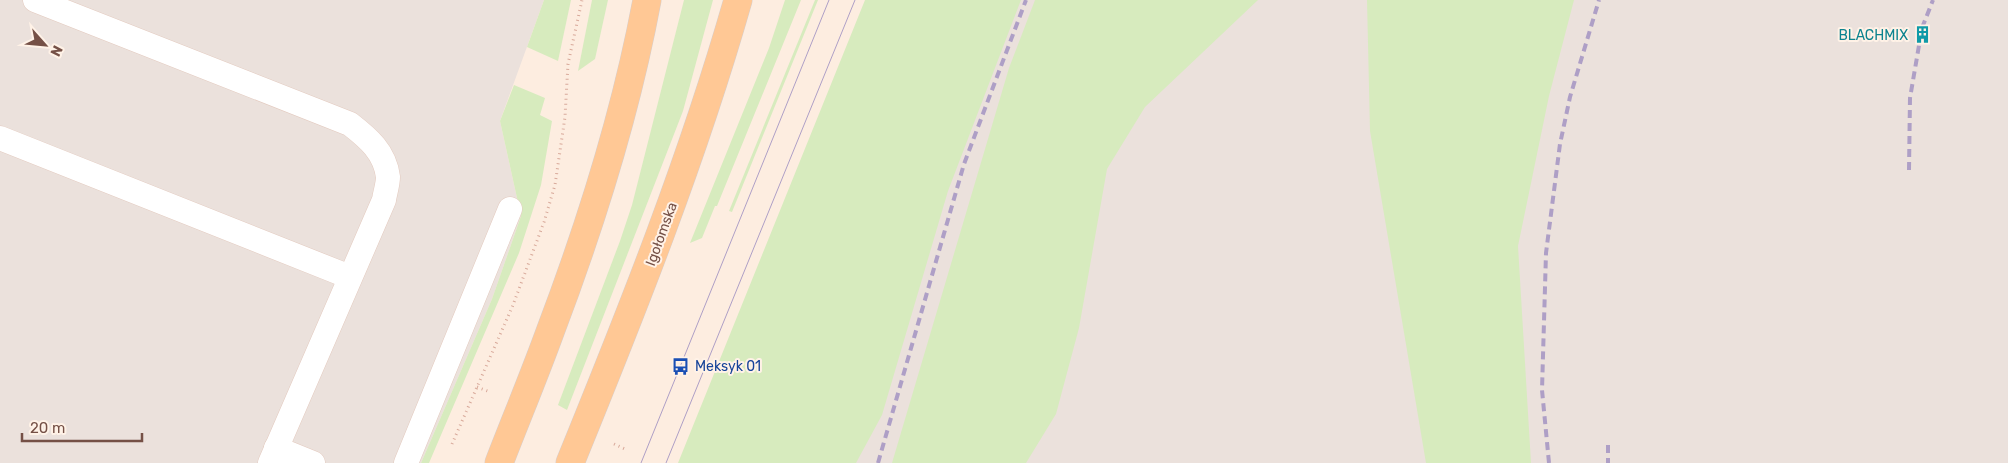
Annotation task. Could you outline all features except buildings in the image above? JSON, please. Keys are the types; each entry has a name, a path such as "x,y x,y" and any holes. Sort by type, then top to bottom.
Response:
{"main road":[{"path":"499,463 566,289 606,167 631,76 647,0"},
{"name":"Igołomska","path":"570,463 662,232 707,102 738,0"}],"lane":[{"path":"36,0 350,124 371,140 382,156 388,178 384,200 273,456 313,463"},
{"path":"0,138 350,277"},
{"path":"406,463 510,209"}],"path":[{"path":"477,387 493,393"}],"shaded area":[{"path":"0,0 544,0 500,121 521,216 492,299 421,463 0,463"},
{"path":"920,0 2008,0 2008,463 755,463"}],"green space":[{"path":"544,0 571,0 558,61 527,47"},
{"path":"592,0 608,0 595,59 578,71"},
{"path":"684,0 713,0 683,111 567,410 558,405 632,205"},
{"path":"785,0 801,0 717,206 715,206 702,238 690,243 769,48"},
{"path":"815,0 818,0 732,212 729,211"},
{"path":"865,0 1021,0 948,191 882,415 856,463 678,463"},
{"path":"1035,0 1258,0 1145,107 1107,169 1079,328 1056,414 1026,463 892,463 1009,68"},
{"path":"1367,0 1574,0 1549,96 1518,246 1531,463 1426,463 1370,131"},
{"path":"514,85 545,98 540,115 552,121 541,185 519,253 429,463 421,463 492,299 521,216 500,121"}],"tram line":[{"path":"641,463 829,0"},
{"path":"666,463 855,0"}],"railway":[{"path":"878,463 964,164 1026,0"},
{"path":"1549,463 1542,390 1546,253 1560,144 1570,97 1599,0"},
{"path":"1909,170 1910,98 1922,28 1933,0"},
{"path":"1608,445 1608,463"}],"place":[{"name":"BLACHMIX","path":"1922,35"},
{"name":"Meksyk 01","path":"681,366"}]}
